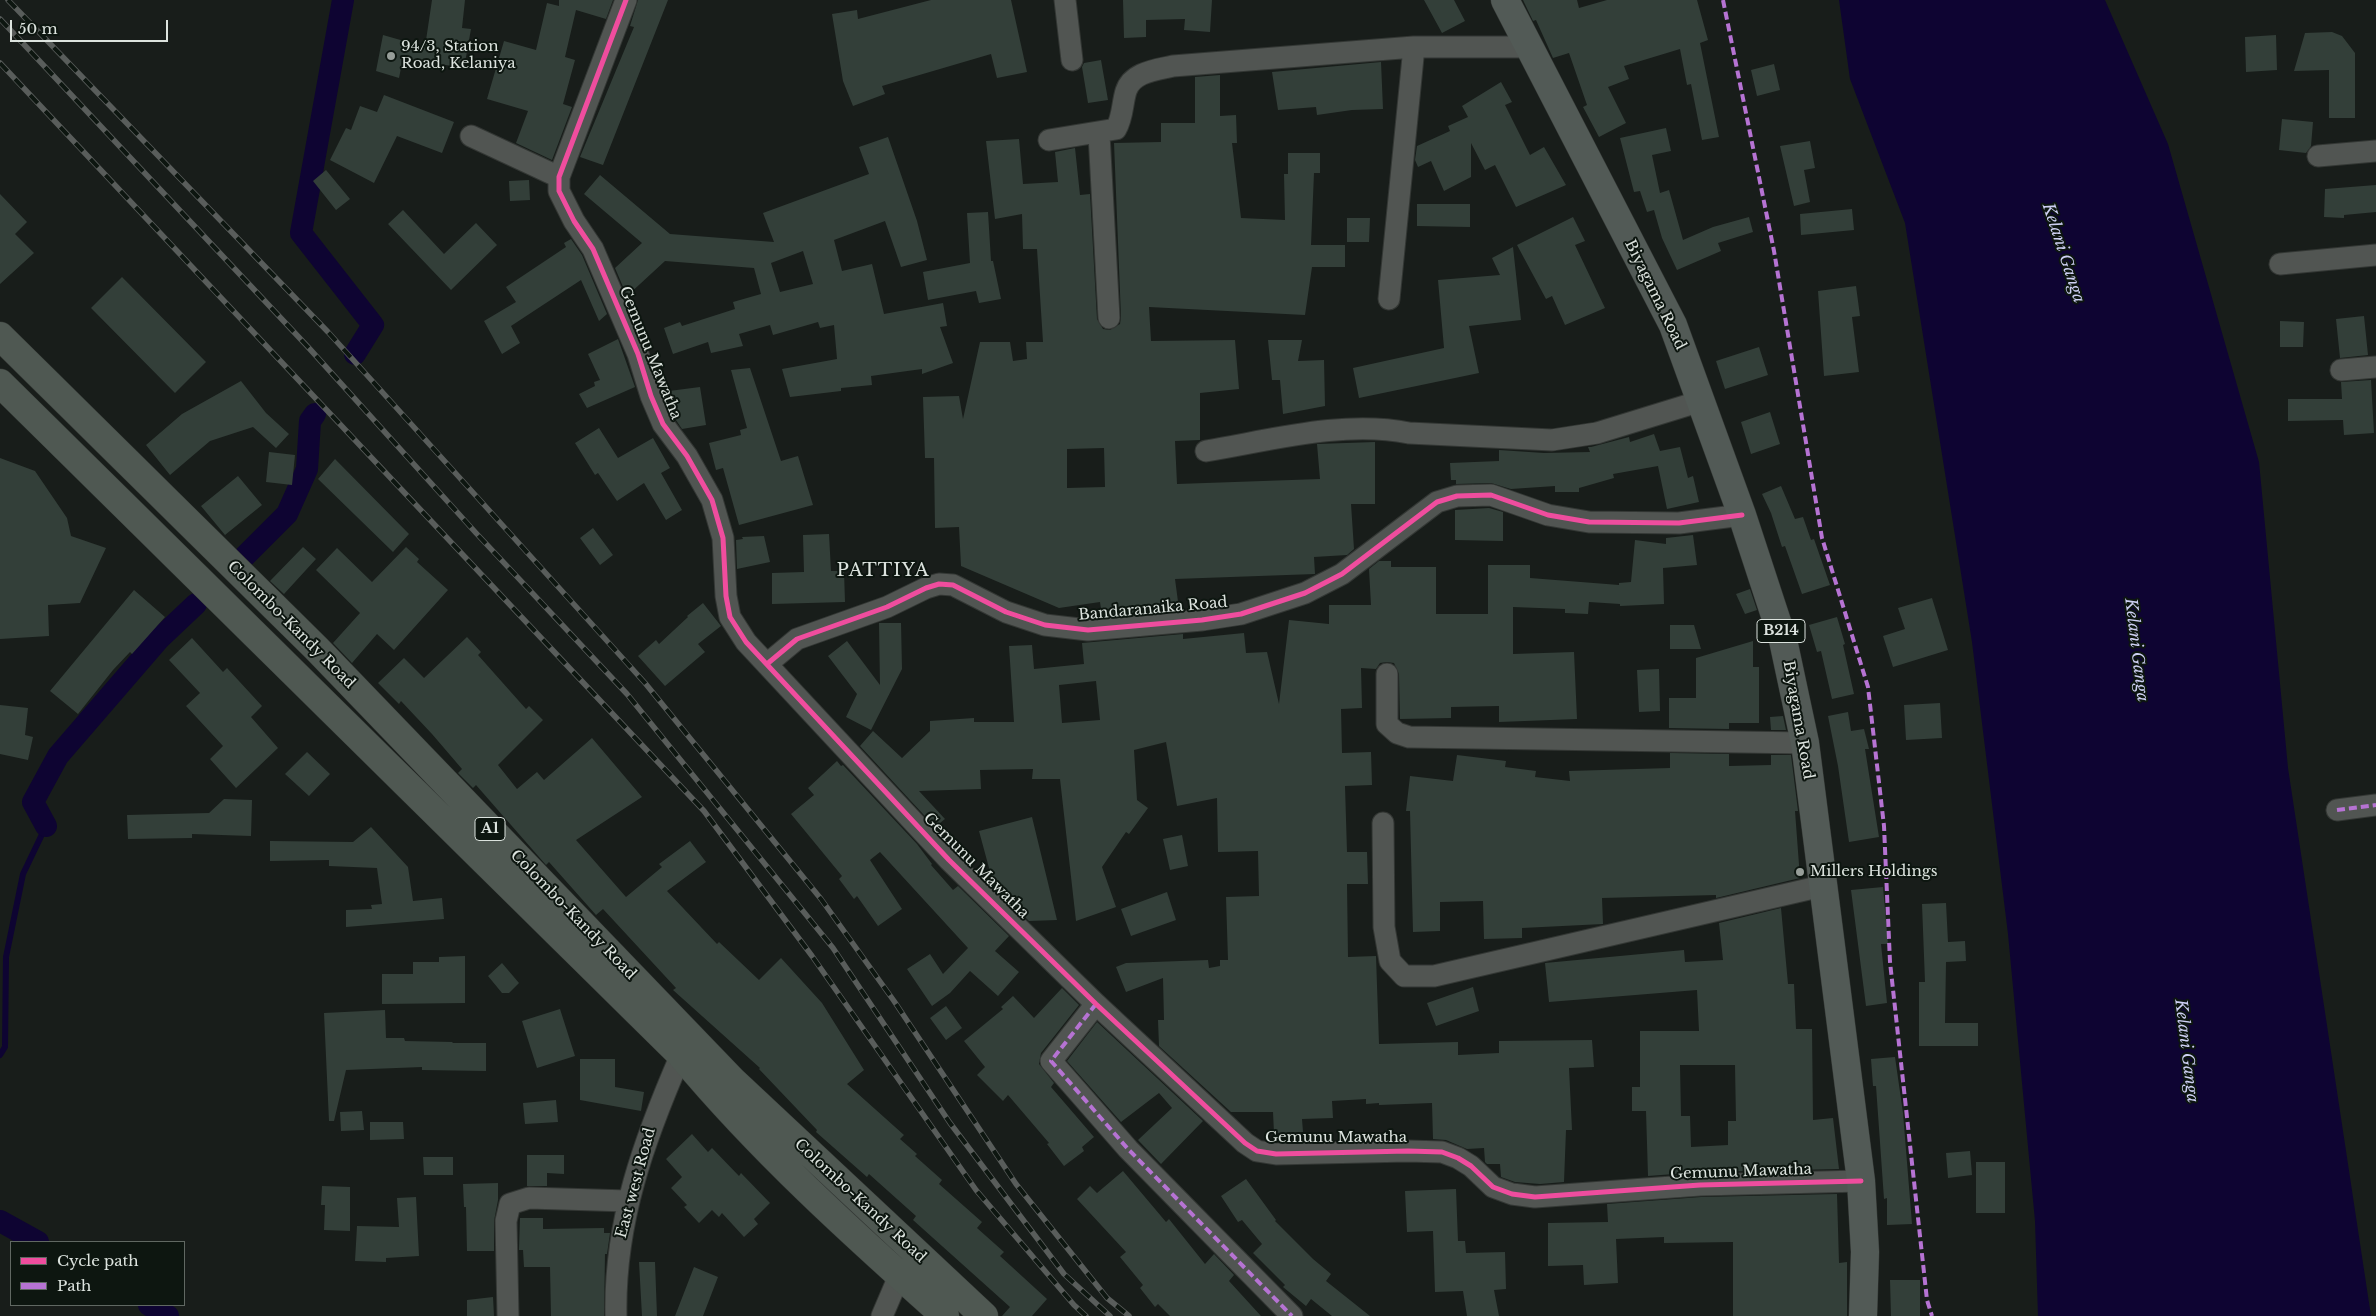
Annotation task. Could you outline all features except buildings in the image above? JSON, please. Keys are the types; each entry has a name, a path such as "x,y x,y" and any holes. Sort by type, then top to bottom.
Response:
{"highway":[{"name":"Colombo-Kandy Road","path":"0,336 317,649 732,1080 984,1316"},
{"name":"Colombo-Kandy Road","path":"0,383 681,1055 717,1098 790,1172 945,1316"}],"main road":[{"name":"Biyagama Road","path":"1505,0 1673,325 1742,515 1783,640 1805,743 1861,1181 1865,1252 1863,1316"}],"street":[{"path":"471,136 559,177 626,0"},
{"path":"1065,0 1072,60"},
{"path":"1049,140 1099,134 1116,129 1123,110 1127,90 1134,79 1145,72 1173,66 1414,48 1529,47"},
{"path":"1389,299 1414,48"},
{"path":"1099,134 1109,318"},
{"path":"2318,156 2376,150"},
{"name":"Gemunu Mawatha","path":"559,177 560,191 574,221 594,248 638,354 651,396 663,424 687,456 712,500 722,538 726,596 730,617 746,642 949,860 1096,1004 1245,1143 1257,1150 1276,1154 1442,1152 1458,1158 1471,1166 1493,1187 1512,1194 1535,1197 1700,1185 1861,1181"},
{"path":"2280,264 2376,255"},
{"path":"2341,370 2376,367"},
{"path":"1206,451 1325,432 1388,429 1410,433 1552,440 1597,433 1701,401"},
{"name":"Bandaranaika Road","path":"768,664 797,639 887,607 926,588 939,584 953,585 1006,612 1045,624 1088,630 1202,620 1241,614 1305,593 1342,574 1437,502 1458,496 1491,495 1548,515 1589,522 1678,522 1742,515"},
{"path":"1387,674 1388,724 1397,733 1408,737 1805,743"},
{"path":"2337,810 2376,805"},
{"path":"1383,823 1384,927 1390,961 1404,976 1434,976 1822,886"},
{"path":"1096,1004 1051,1061 1128,1149 1292,1316"},
{"name":"East west Road","path":"616,1316 615,1284 622,1224 654,1117 681,1055"},
{"path":"508,1316 506,1220 510,1204 529,1198 628,1201"},
{"path":"882,1316 900,1274"}],"water":[{"name":"Kelani Ganga","path":"1839,0 2105,0 2168,144 2259,462 2288,768 2371,1316 2038,1316 2035,1221 2008,934 1972,642 1905,223 1850,79"}],"waterway":[{"path":"343,0 301,233 373,325 355,354"},
{"path":"243,558 287,514 307,469 310,421 315,414"},
{"path":"46,826 33,802 58,756 159,639 196,604"},
{"path":"0,1055 5,1047 6,957 23,874 46,826"},
{"path":"0,1221 36,1241"},
{"path":"151,1306 168,1316"}],"railway":[{"path":"8,0 328,332 645,683 821,899 894,1001 1016,1184 1107,1298 1129,1316"},
{"path":"0,19 308,347 476,533 627,694 833,948 950,1123 1064,1274 1110,1316"},
{"path":"0,63 704,811 812,956 976,1190 1074,1305 1086,1316"}],"marked path":[{"path":"1723,0 1774,251 1822,538 1868,687 1884,826 1890,962 1927,1300 1932,1316"},
{"path":"2337,810 2376,805"},
{"path":"1096,1004 1051,1061 1128,1149 1292,1316"}],"cycle path":[{"path":"626,0 559,177 559,191 574,221 593,249 638,354 651,396 663,424 687,456 712,500 723,538 726,596 730,617 746,642 949,860 1096,1004 1245,1143 1257,1151 1276,1154 1442,1152 1458,1158 1471,1166 1493,1187 1512,1194 1535,1197 1700,1185 1861,1181"},
{"path":"767,664 797,639 887,607 926,588 939,584 953,585 1006,612 1045,625 1088,630 1202,620 1241,614 1305,593 1342,574 1437,502 1457,496 1491,495 1548,515 1589,522 1679,523 1742,515"}],"place":[{"name":"94/3, Station Road, Kelaniya","path":"391,56"},
{"name":"Millers Holdings","path":"1800,872"}],"district":[{"name":"PATTIYA","path":"883,571"}]}
